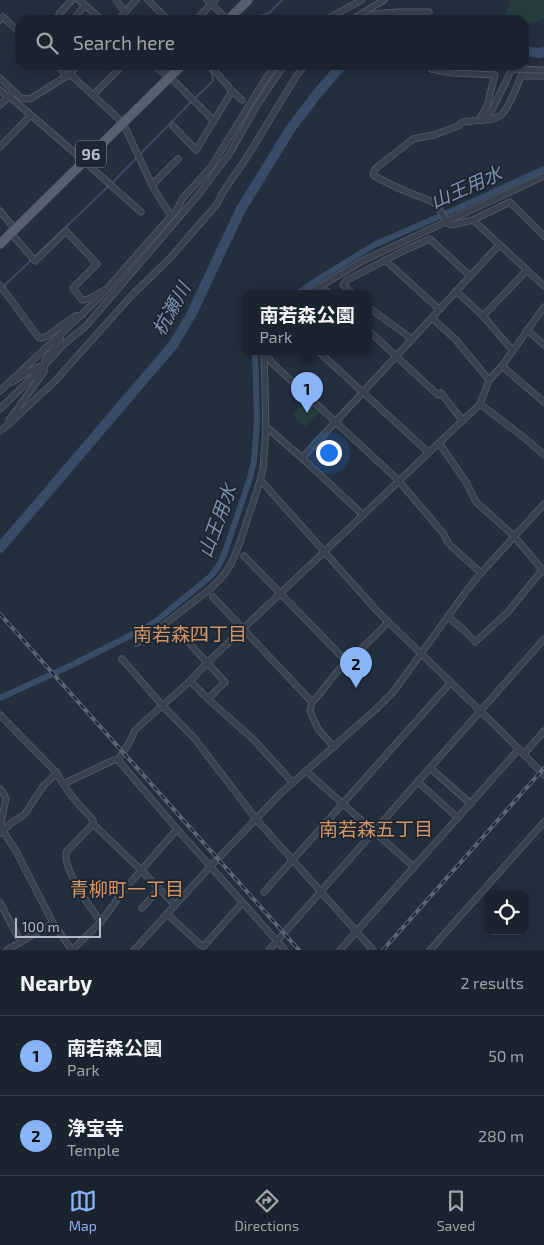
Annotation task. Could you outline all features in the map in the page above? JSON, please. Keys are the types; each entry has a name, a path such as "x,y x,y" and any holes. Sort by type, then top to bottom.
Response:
{"main road":[{"path":"233,15 248,0"},
{"name":"96","path":"0,244 177,70"}],"street":[{"path":"59,14 72,0"},
{"path":"79,0 96,15"},
{"path":"116,0 121,15"},
{"path":"124,15 136,0"},
{"path":"148,0 163,15"},
{"path":"333,15 362,0"},
{"path":"359,15 384,0"},
{"path":"200,15 211,1 224,15"},
{"path":"77,15 85,5"},
{"path":"372,15 429,12 429,15"},
{"path":"0,20 3,17 15,28"},
{"path":"529,69 544,70"},
{"path":"62,70 123,123 152,186 171,216"},
{"path":"0,90 24,99 30,99 73,70"},
{"path":"93,95 118,70"},
{"path":"160,70 214,121"},
{"path":"214,70 242,100"},
{"path":"0,392 107,290 178,208 182,199 211,167 272,70"},
{"path":"0,409 64,344 86,326 199,194 230,153 281,70"},
{"path":"1,430 55,381 128,300 171,257 216,204 301,70"},
{"path":"430,70 495,75 487,106 481,116 482,120"},
{"path":"482,120 492,110 511,71 514,70"},
{"path":"544,76 522,76 503,114 500,116 489,120 463,122 434,136 413,139 375,169 373,173 400,189 431,201 438,206 451,225 472,220 510,202 544,236"},
{"path":"0,78 10,94 31,115 141,212"},
{"path":"173,126 196,150 232,91"},
{"path":"0,105 10,94"},
{"path":"0,147 31,115"},
{"path":"152,186 178,159"},
{"path":"315,290 362,261 444,217 544,176"},
{"path":"0,211 35,261 66,231 97,264 73,288 82,300 89,299 107,290"},
{"path":"472,220 544,286"},
{"path":"348,290 343,286 347,280 385,260 430,240 470,276"},
{"path":"302,458 499,245"},
{"path":"385,260 439,309"},
{"path":"484,316 527,270"},
{"path":"1,289 38,338 47,336 75,316 82,315"},
{"path":"456,291 484,316 512,350"},
{"path":"62,784 114,760 118,760 135,730 190,682 243,628 480,404 489,380 502,366 544,307"},
{"path":"372,310 412,339"},
{"path":"432,318 456,340 489,380"},
{"path":"527,330 544,345"},
{"path":"1,430 44,372 45,360 60,340 61,334"},
{"path":"372,334 438,395 441,393 462,420"},
{"path":"137,643 152,634 210,589 231,564 263,469 266,429 265,355"},
{"path":"267,355 271,362 398,480 443,533 449,544 481,573"},
{"path":"322,355 428,452"},
{"path":"0,386 20,378 38,367 44,366"},
{"path":"502,366 544,402"},
{"path":"480,404 544,455"},
{"path":"266,429 270,430 302,458 362,514"},
{"path":"439,443 466,482 476,502 514,536 543,570 507,613 475,642 448,617"},
{"path":"260,481 388,622 452,682 544,775"},
{"path":"134,950 210,866 280,794 394,691 467,590 544,504"},
{"path":"244,556 346,662"},
{"path":"213,597 312,702"},
{"path":"334,747 318,729 310,711 312,702 320,695 346,662 388,622"},
{"path":"177,630 225,682 208,700"},
{"path":"269,950 544,640"},
{"path":"122,659 203,748 256,819 373,950"},
{"path":"190,682 253,739 293,783"},
{"path":"264,892 293,862 452,682"},
{"path":"0,714 57,773 62,784 93,820 94,824 175,906"},
{"path":"340,950 471,804 544,731"},
{"path":"118,760 285,950"},
{"path":"430,768 471,804"},
{"path":"306,771 414,867"},
{"path":"1,833 11,823 24,815 44,786 57,773"},
{"path":"418,782 458,818"},
{"path":"0,789 4,792 6,799 1,822 1,833 16,851 53,923 72,950 101,922 124,890 177,829"},
{"path":"430,950 544,822"},
{"path":"94,824 68,851 66,859 75,882 92,911 101,922"},
{"path":"142,908 159,889"},
{"path":"0,903 18,946"},
{"path":"167,914 204,947 242,903"},
{"path":"7,950 18,946 53,923"}],"green space":[{"path":"510,0 544,0 544,19 529,24 529,15 505,15"},
{"path":"308,399 321,411 305,427 293,415"}],"waterway":[{"path":"263,15 269,13 282,0"},
{"name":"杭瀬川","path":"529,52 544,52"},
{"path":"3,287 113,182 213,81 212,74 209,70"},
{"name":"杭瀬川","path":"0,548 173,345 191,315 241,209 291,128 338,70"},
{"name":"山王用水","path":"303,290 374,245 544,169"},
{"name":"山王用水","path":"0,698 74,664 155,622 211,576 224,555 254,461 257,421 255,355"}],"railway":[{"path":"0,614 299,950"},
{"path":"383,950 544,768"}],"place":[{"name":"南若森公園","path":"307,413"},
{"name":"浄宝寺","path":"356,688"}],"district":[{"name":"南若森四丁目","path":"190,634"},
{"name":"南若森五丁目","path":"376,829"},
{"name":"青柳町一丁目","path":"127,889"}]}
